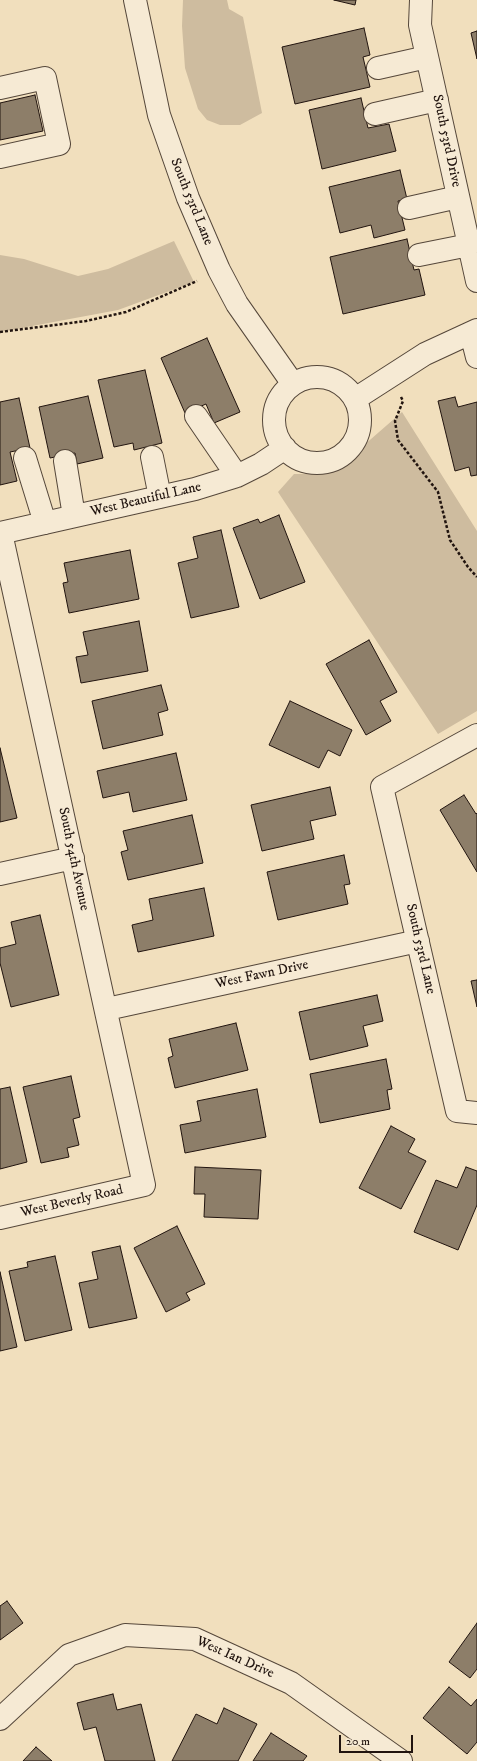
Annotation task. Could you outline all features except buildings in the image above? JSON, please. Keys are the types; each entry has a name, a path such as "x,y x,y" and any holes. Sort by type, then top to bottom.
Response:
{"street":[{"name":"South 53rd Lane","path":"135,0 159,116 188,198 219,270 237,304 293,384"},
{"name":"South 53rd Drive","path":"421,0 420,25 477,281"},
{"path":"378,68 428,57"},
{"path":"0,88 45,78 59,144 0,157"},
{"path":"375,114 437,100"},
{"path":"409,208 458,197"},
{"path":"419,255 469,245"},
{"path":"355,399 425,354 474,332 477,357"},
{"path":"320,377 334,380 346,387 355,399 360,412 360,427 355,440 346,452 334,459 320,462 306,461 293,455 285,448 276,433 274,420 276,406 283,393 293,384 306,378 320,377"},
{"path":"196,416 237,476"},
{"name":"West Beautiful Lane","path":"1,533 160,497 237,476 261,464 285,448"},
{"path":"152,456 160,497"},
{"path":"25,458 44,523"},
{"path":"65,461 74,516"},
{"name":"South 54th Avenue","path":"1,533 107,1009 144,1186"},
{"name":"South 53rd Lane","path":"467,1112 418,941 382,787 477,735"},
{"path":"0,874 73,858"},
{"name":"West Fawn Drive","path":"107,1009 418,941"},
{"name":"West Beverly Road","path":"0,1218 144,1186"},
{"name":"West Ian Drive","path":"0,1718 69,1654 125,1635 195,1639 292,1683 401,1761"}],"path":[{"path":"0,332 86,321 126,312 219,270"},
{"path":"389,376 403,401 395,421 398,440 438,492 450,540 468,567 477,577"}],"shaded area":[{"path":"183,0 227,0 229,9 243,17 262,113 240,125 220,125 207,120 198,109 185,68 182,26"},
{"path":"174,241 194,282 118,310 0,332 0,255 24,259 78,276 108,269"},
{"path":"402,412 477,531 477,711 438,734 278,492 294,474 316,474 345,466 363,446"}]}
